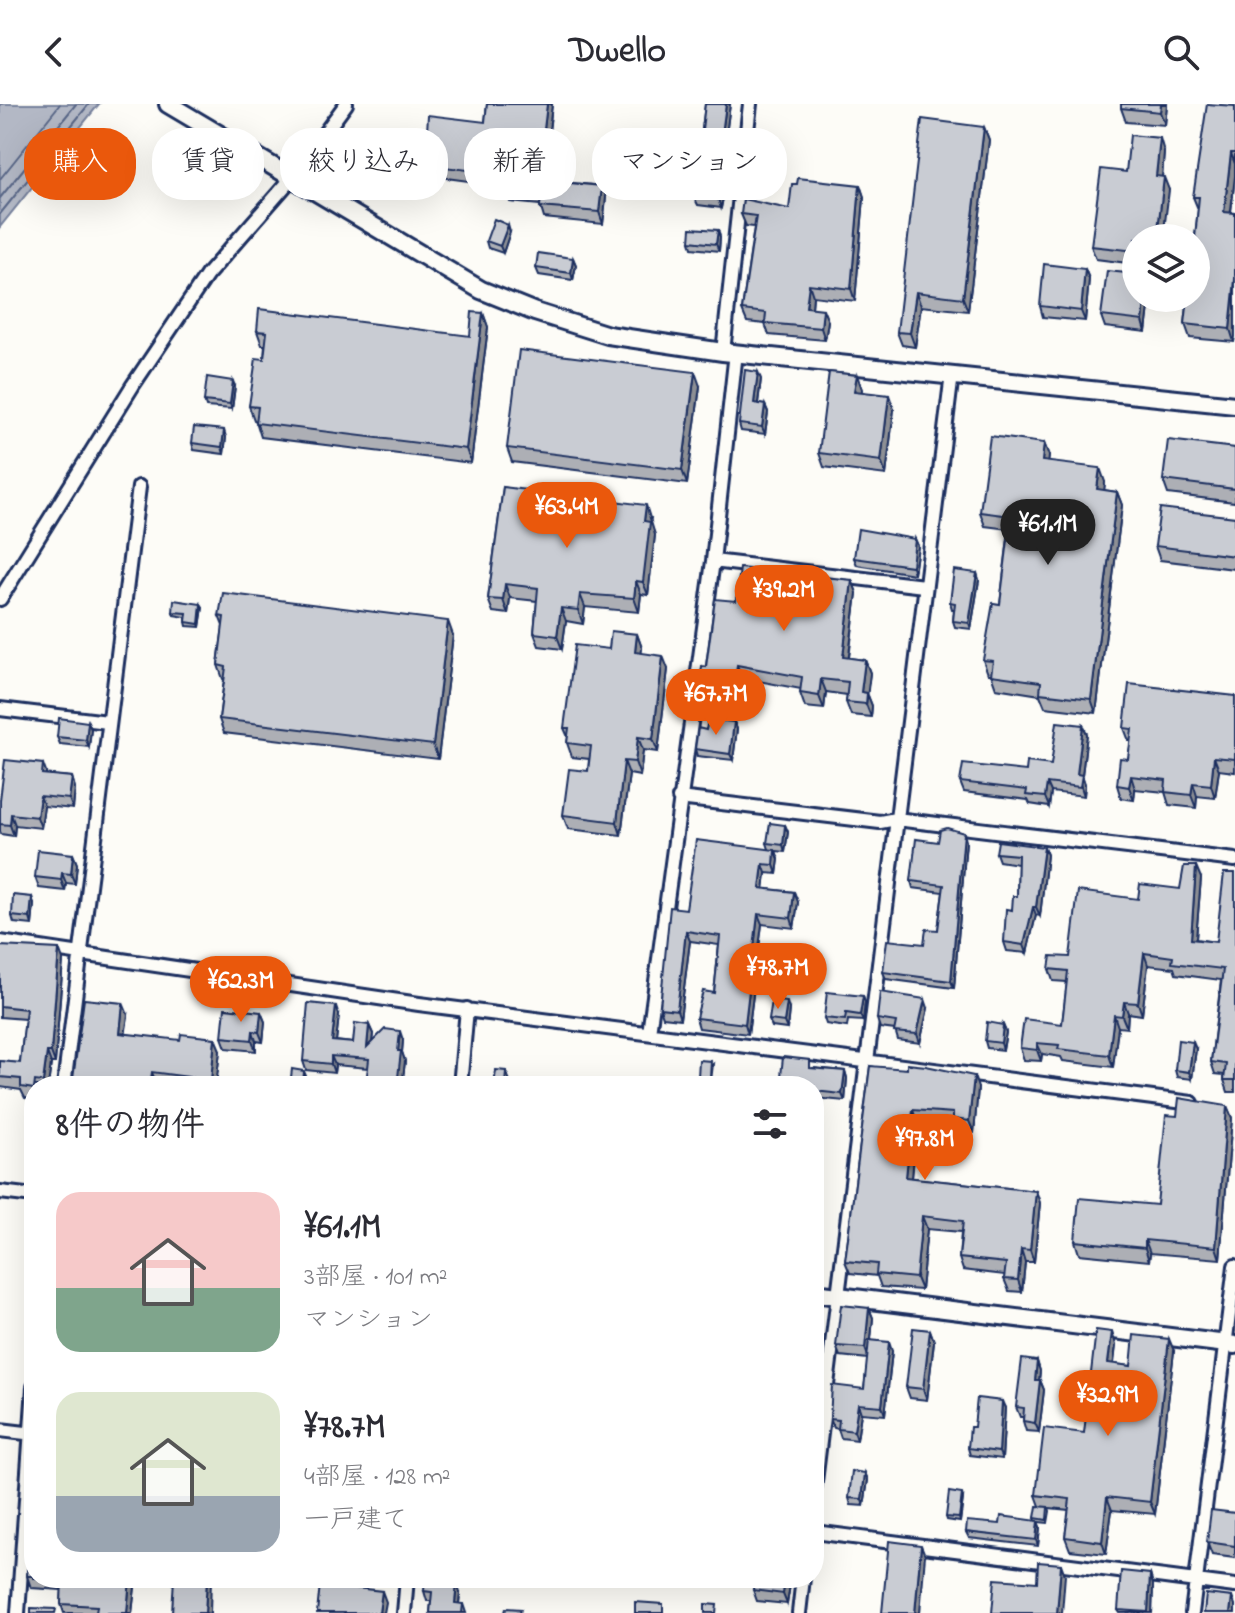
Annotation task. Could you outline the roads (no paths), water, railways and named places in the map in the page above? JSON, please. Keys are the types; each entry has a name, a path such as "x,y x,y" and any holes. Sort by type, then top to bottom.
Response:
{"street":[{"path":"168,104 280,173"},
{"path":"325,128 346,104"},
{"path":"649,1033 713,561 750,104"},
{"path":"0,599 125,398 207,275 280,180"},
{"path":"327,200 481,290 535,312 608,335 729,352 1235,405"},
{"path":"824,1412 865,1060 952,374"},
{"path":"65,1076 139,487"},
{"path":"713,561 924,586"},
{"path":"0,709 108,722"},
{"path":"679,798 880,822 896,819 1235,860"},
{"path":"0,942 467,1009 1204,1104"},
{"path":"461,1076 467,1009"},
{"path":"0,1192 24,1195"},
{"path":"1192,1613 1230,1344 1235,1266"},
{"path":"824,1294 1230,1344"},
{"path":"0,1430 24,1433"},
{"path":"824,1533 1235,1586"},
{"path":"18,1613 24,1536"},
{"path":"404,1613 406,1588"},
{"path":"799,1613 802,1588"}],"water":[{"path":"0,104 99,104 80,128 24,128 24,197 0,227"}]}
